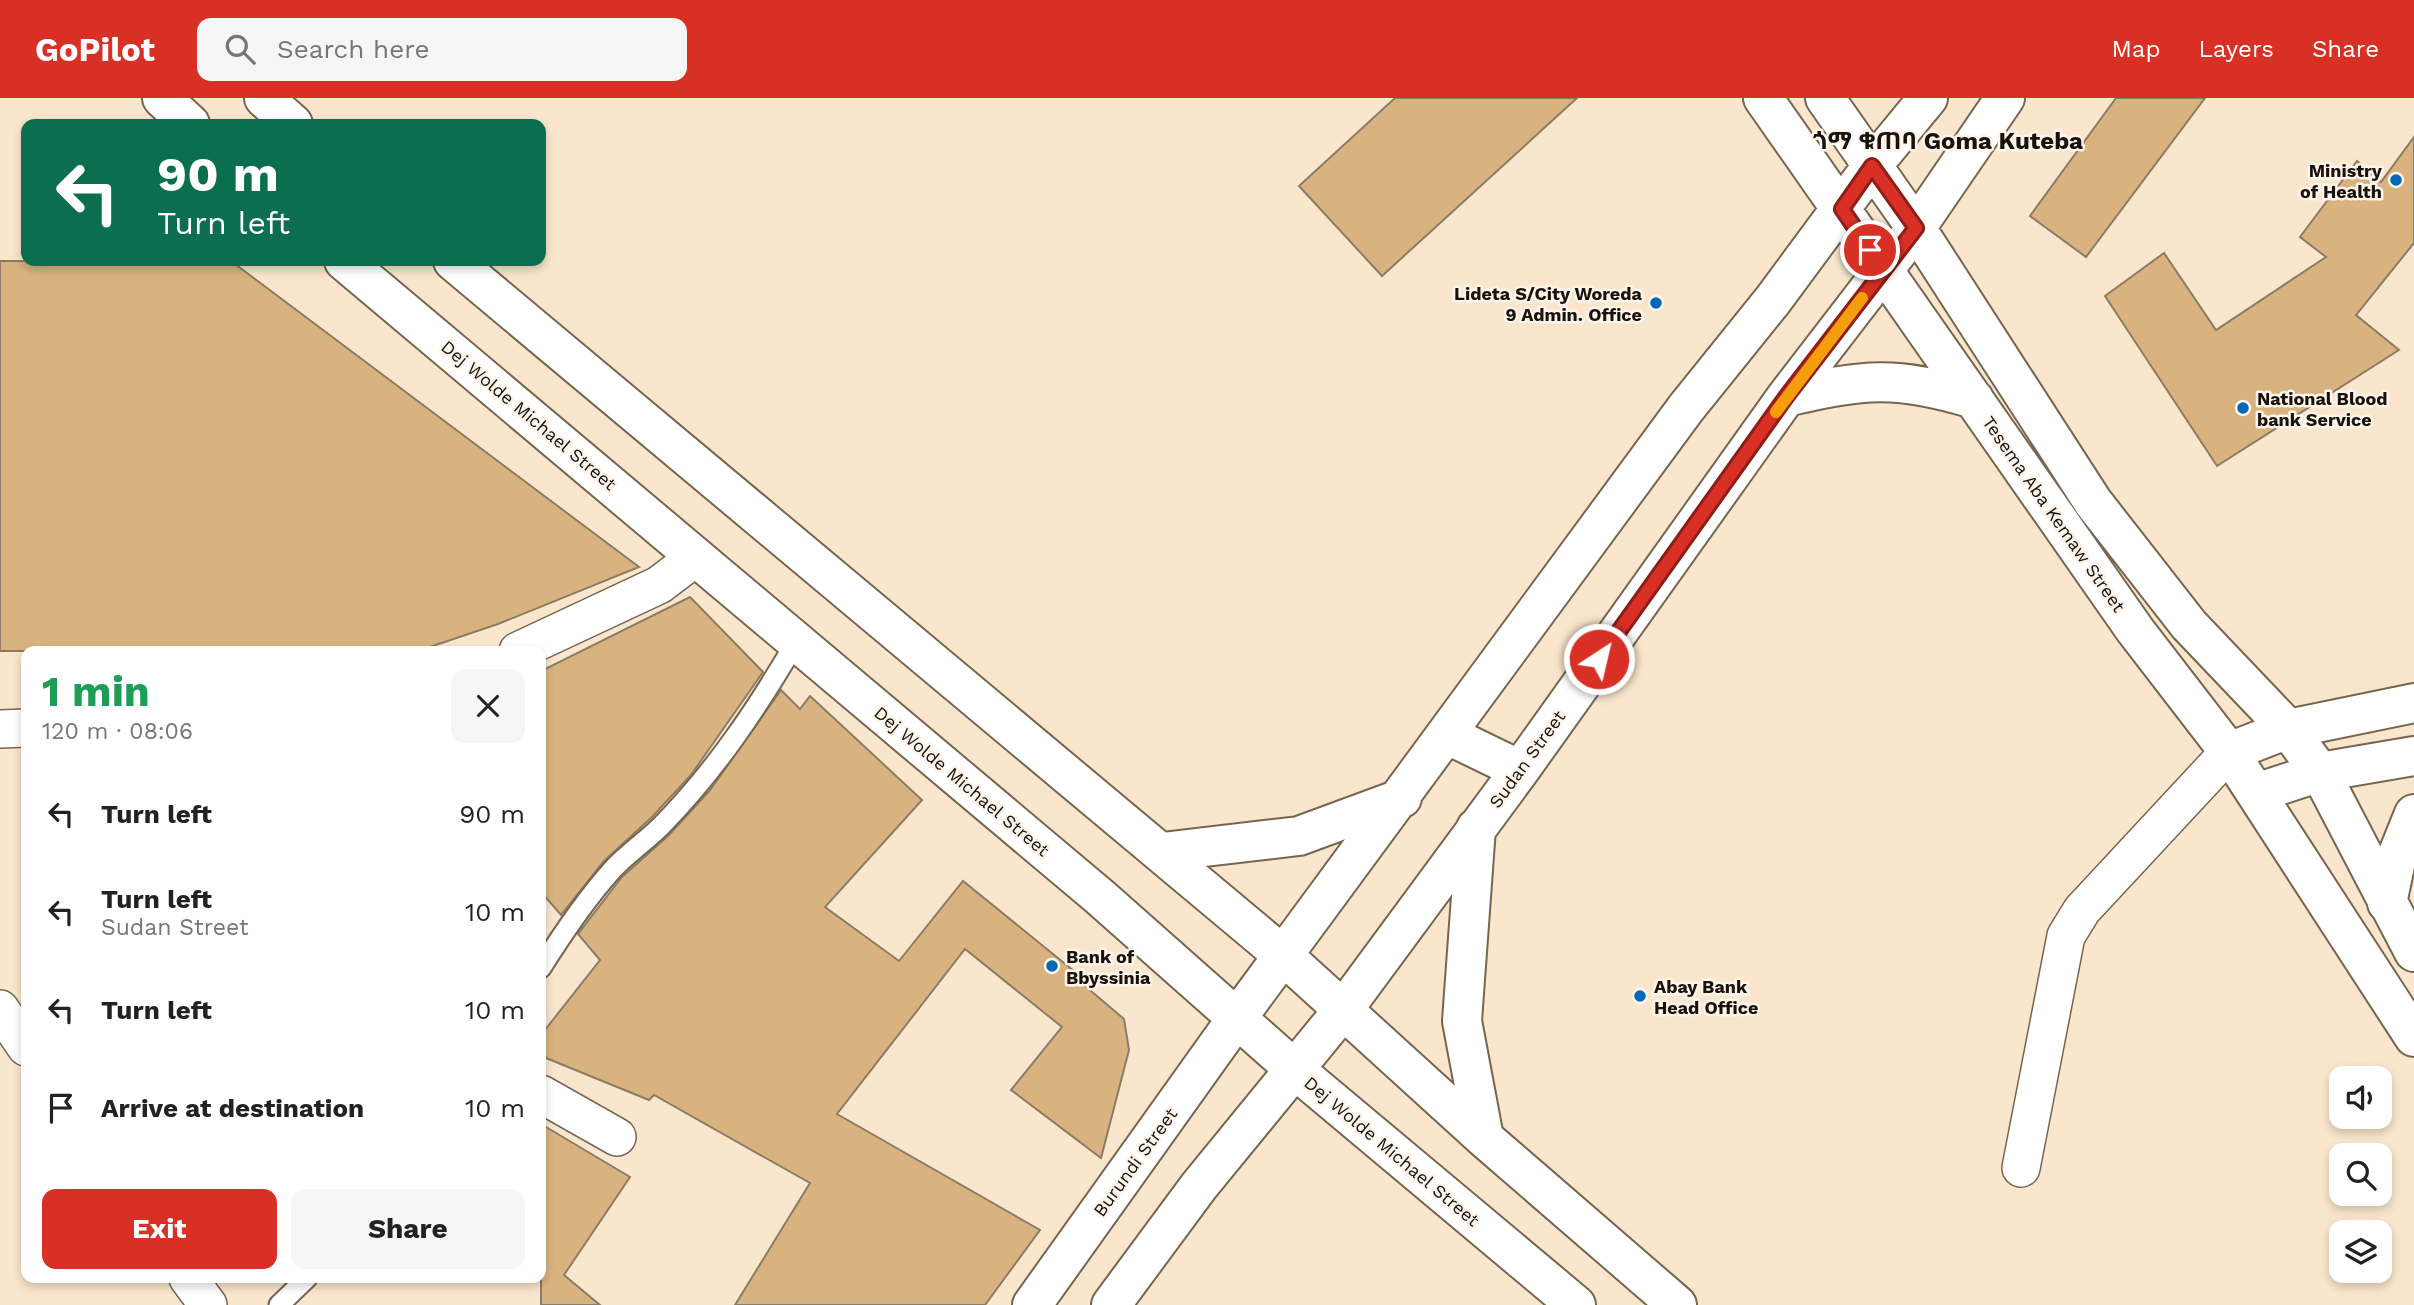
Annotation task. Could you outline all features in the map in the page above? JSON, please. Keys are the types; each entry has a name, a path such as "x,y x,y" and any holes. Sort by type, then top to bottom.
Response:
{"main road":[{"path":"162,98 185,119"},
{"path":"264,98 287,119"},
{"name":"Tesema Aba Kemaw Street","path":"1763,98 2135,630 2229,752 2414,1037"},
{"path":"1825,98 1916,228 2093,502 2189,625 2288,729 2320,772 2414,952"},
{"path":"1285,957 1686,408 1842,209 1872,166 1928,98"},
{"name":"Sudan Street","path":"1293,1068 1342,1010 1520,770 1786,397 1916,228 2005,98"},
{"name":"Dej Wolde Michael Street","path":"351,266 1100,897 1293,1068 1576,1305"},
{"path":"459,266 739,503 1162,852 1285,957 1484,1138 1677,1305"},
{"path":"1786,397 1849,383 1877,380 1924,384 1974,399"},
{"path":"2229,752 2288,729 2414,703"},
{"path":"1448,734 1520,770"},
{"path":"2256,793 2320,772 2414,756"},
{"path":"1162,852 1299,836 1402,798"},
{"path":"2387,903 2397,856 2414,814"},
{"path":"1476,828 1462,1021 1484,1138"},
{"name":"Burundi Street","path":"1032,1305 1237,1018 1285,957"},
{"path":"1111,1305 1293,1068"}],"street":[{"path":"528,646 659,585 696,557"},
{"path":"0,729 21,728"},
{"path":"2021,1168 2066,936 2082,910 2229,752"},
{"path":"0,1009 21,1040"},
{"path":"546,1097 617,1137"},
{"path":"192,1283 208,1305"}],"lane":[{"path":"546,960 569,924 614,867 661,826 727,749 751,717 796,640"},
{"path":"279,1305 302,1283"}],"building":[{"path":"1395,98 1577,98 1382,276 1299,186"},
{"path":"2116,98 2205,98 2086,257 2030,216"},
{"name":"National Blood bank Service","path":"2414,137 2414,243 2356,315 2399,350 2217,466 2105,296 2164,253 2216,330 2326,257 2300,237 2357,161 2381,182"},
{"path":"0,261 21,261 21,266 238,266 639,567 498,624 433,646 21,646 21,651 0,651"},
{"path":"690,597 763,672 691,775 652,817 604,861 561,915 546,898 546,669"},
{"path":"781,690 800,709 810,696 922,800 825,907 899,961 963,881 1074,971 1071,974 1124,1019 1129,1050 1101,1158 1011,1090 1062,1027 965,949 837,1114 1040,1230 985,1305 735,1305 810,1183 654,1095 649,1100 546,1058 546,1029 600,960 578,934 622,877 669,835 710,790"},
{"path":"546,1127 630,1177 564,1275 600,1305 541,1305 541,1283 546,1283"}],"slow traffic":[{"path":"1776,412 1862,298"}],"place":[{"name":"Ministry of Health","path":"2396,180"},
{"name":"Lideta S/City Woreda 9 Admin. Office","path":"1656,303"},
{"name":"National Blood bank Service","path":"2243,408"},
{"name":"Bank of Bbyssinia","path":"1052,966"},
{"name":"Abay Bank Head Office","path":"1640,996"}],"district":[{"name":"ጎማ ቁጠባ Goma Kuteba","path":"1948,141"}],"route":[{"path":"1599,659 1786,397 1916,228 1872,166 1842,209 1870,250"}]}
